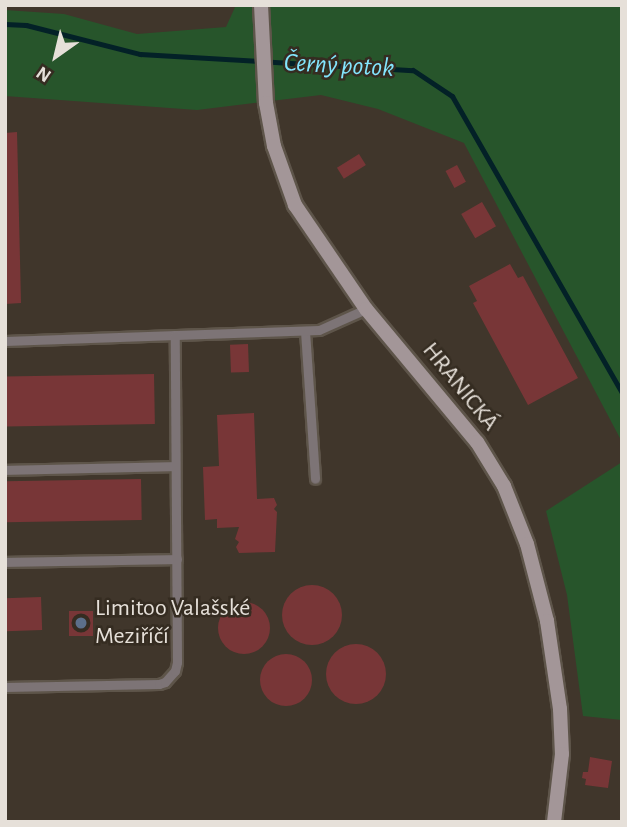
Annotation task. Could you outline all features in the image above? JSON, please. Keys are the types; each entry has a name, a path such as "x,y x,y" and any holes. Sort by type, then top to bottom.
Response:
{"street":[{"name":"HRANICKÁ","path":"261,5 266,103 274,146 295,205 366,309 477,442 504,486 519,523 539,582 556,670 562,754 554,822"}],"lane":[{"path":"5,341 319,330 366,309"},
{"path":"305,331 315,480"},
{"path":"5,687 165,682 175,671 175,335"},
{"path":"5,470 175,466"},
{"path":"5,562 177,559"}],"green space":[{"path":"236,5 622,5 622,442 464,143 378,109 321,95 197,110 5,96 5,10 64,14 137,34 226,27"},
{"path":"622,462 622,720 583,716 567,595 546,511"}],"building":[{"path":"17,132 21,303 5,304 5,133"},
{"path":"359,154 366,165 344,179 337,168"},
{"path":"457,165 466,182 454,188 446,171"},
{"path":"482,202 496,226 475,238 461,214"},
{"path":"510,264 518,278 523,276 578,378 528,405 473,303 477,301 469,286"},
{"path":"248,344 249,372 231,373 230,345"},
{"path":"154,374 155,424 6,427 5,377"},
{"path":"254,413 257,499 274,498 277,505 274,509 277,512 275,552 239,553 236,547 239,542 235,539 239,527 217,528 217,519 205,520 203,467 219,466 217,415"},
{"path":"141,479 142,520 6,522 5,481"},
{"path":"312,585 329,590 337,598 342,615 337,632 329,640 312,645 295,640 287,632 282,615 287,598 295,590"},
{"path":"41,597 42,630 6,631 5,598"},
{"path":"244,602 263,609 270,628 263,647 244,654 225,647 218,628 225,609"},
{"path":"69,611 93,611 93,636 69,636"},
{"path":"356,644 373,649 381,657 386,674 381,691 373,699 356,704 339,699 331,691 326,674 331,657 339,649"},
{"path":"286,654 305,661 312,680 305,699 286,706 267,699 260,680 267,661"},
{"path":"590,757 612,761 608,788 585,785 583,772 588,772"}],"waterway":[{"name":"Černý potok","path":"5,24 26,25 140,54 413,70 452,96 622,393"}],"place":[{"name":"Limitoo Valašské Meziříčí","path":"81,623"}]}
